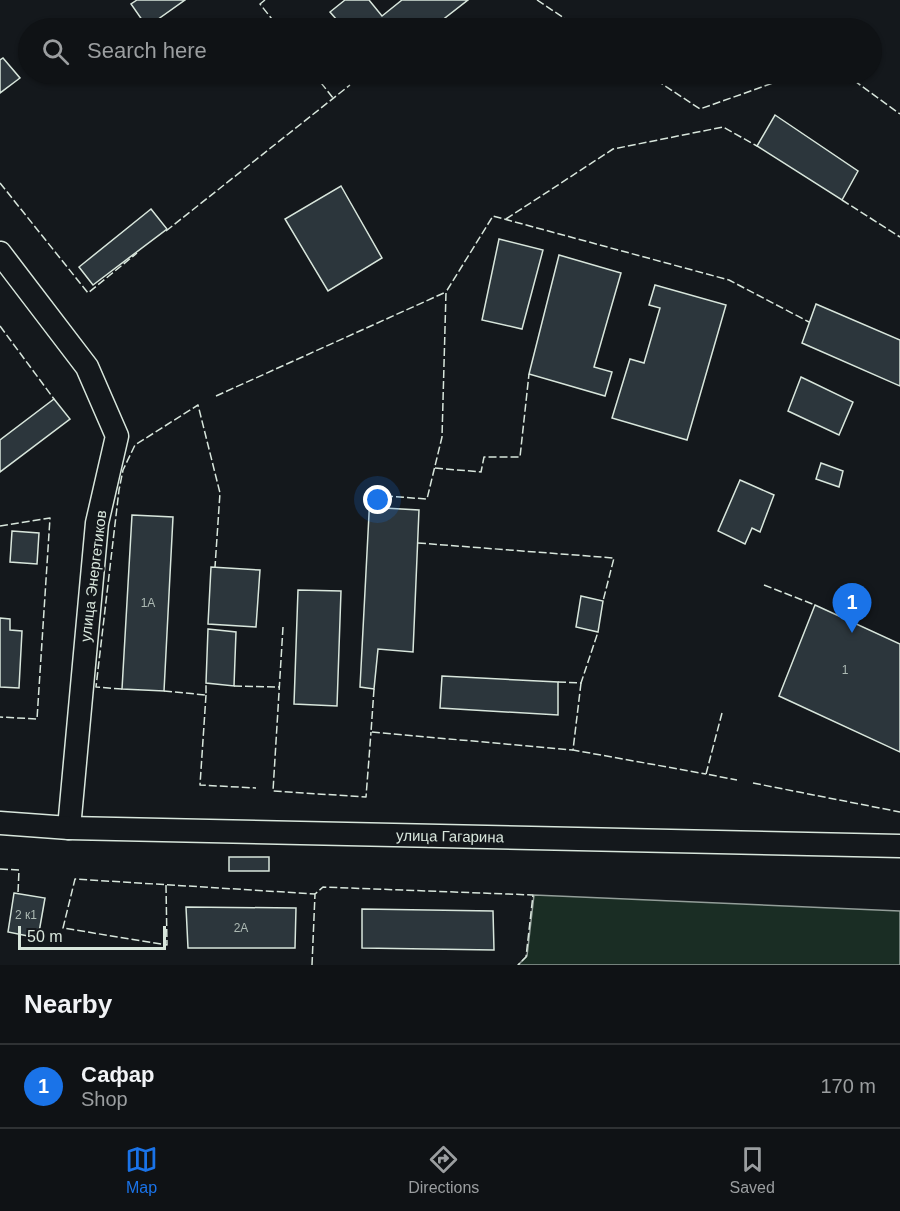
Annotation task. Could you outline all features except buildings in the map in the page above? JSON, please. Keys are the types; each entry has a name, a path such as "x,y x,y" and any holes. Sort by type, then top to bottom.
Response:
{"street":[{"name":"улица Энергетиков","path":"0,253 87,367 117,436 97,523 69,828"},
{"name":"улица Гагарина","path":"0,823 69,828 900,846"}],"green space":[{"path":"534,895 900,911 900,965 518,965 527,956"}],"fence":[{"path":"265,0 260,4 271,18"},
{"path":"537,0 564,18"},
{"path":"322,84 333,98"},
{"path":"662,84 700,109 770,84"},
{"path":"859,84 900,114"},
{"path":"166,231 350,85"},
{"path":"506,219 613,149 723,127 757,146"},
{"path":"0,183 88,293 137,253"},
{"path":"842,200 900,237"},
{"path":"385,496 427,499 442,437 446,292 493,216 729,280 809,322"},
{"path":"216,396 446,292"},
{"path":"0,326 54,399"},
{"path":"435,468 481,472 484,457 520,457 529,374"},
{"path":"122,689 96,687 123,470 135,445 198,405 220,493 215,567"},
{"path":"0,526 50,518 37,719 0,717"},
{"path":"418,543 614,558 603,601"},
{"path":"764,585 815,605"},
{"path":"283,627 273,791 366,797 371,732"},
{"path":"558,682 581,683 598,632"},
{"path":"164,691 206,695 206,683"},
{"path":"581,683 573,750 706,774"},
{"path":"234,686 279,687"},
{"path":"374,689 371,732 573,750"},
{"path":"206,695 200,785 256,788"},
{"path":"722,713 706,774 737,780"},
{"path":"753,783 900,812"},
{"path":"0,869 19,870 18,893"},
{"path":"166,885 167,945 63,928 75,879 315,894"},
{"path":"312,965 315,894 323,887 533,895 526,957 518,965"}],"place":[{"name":"Сафар","path":"852,633"}]}
